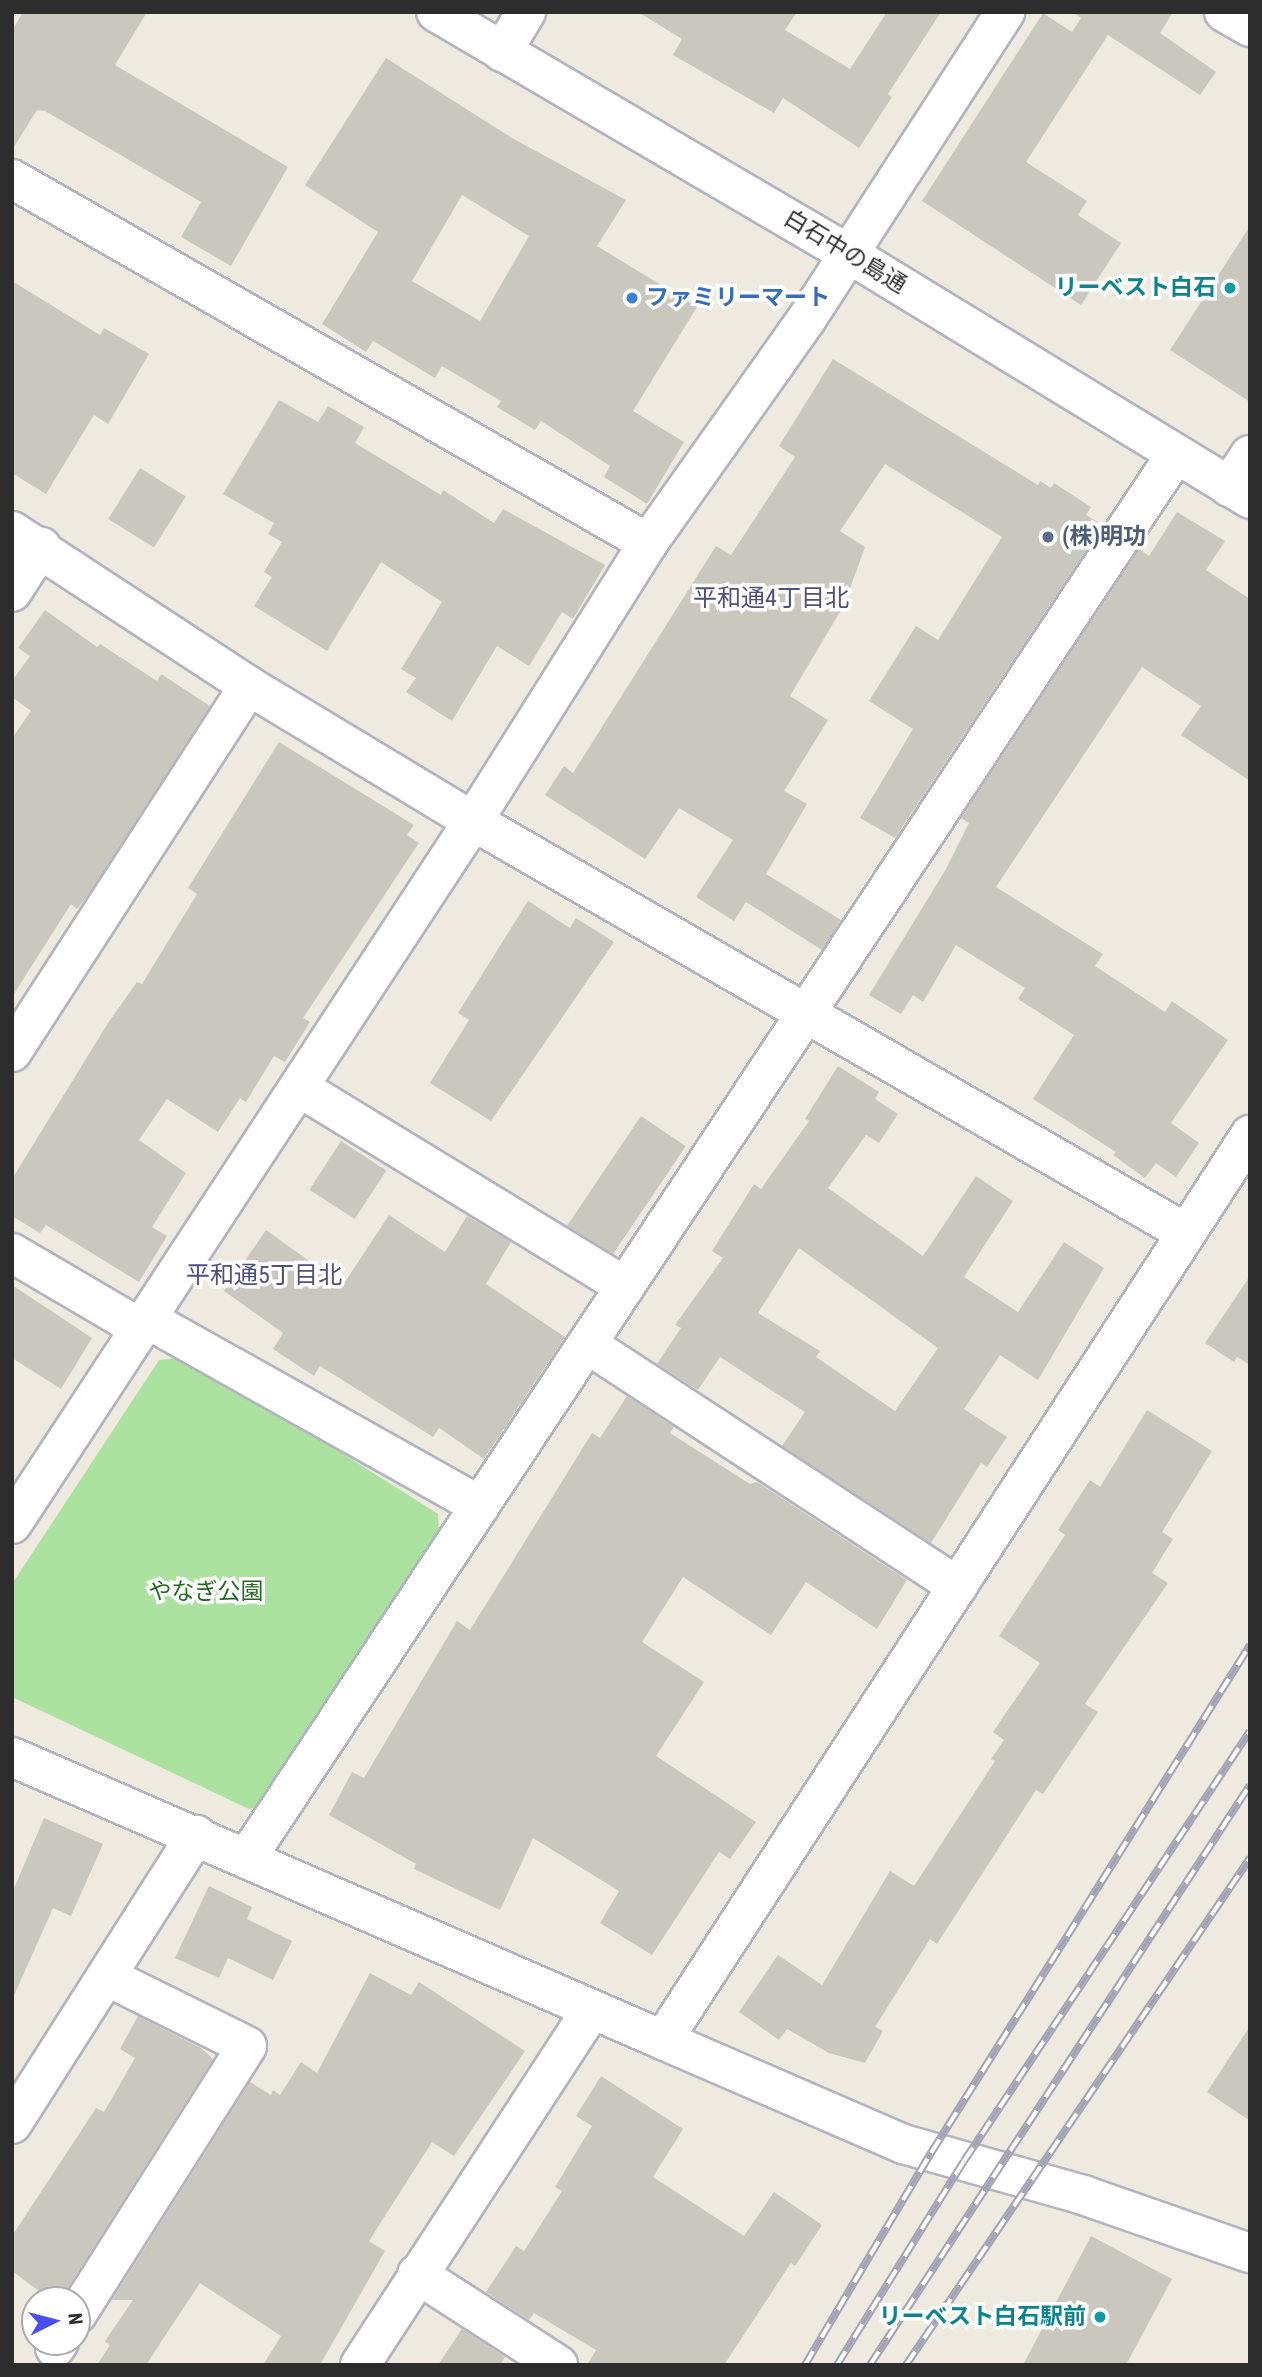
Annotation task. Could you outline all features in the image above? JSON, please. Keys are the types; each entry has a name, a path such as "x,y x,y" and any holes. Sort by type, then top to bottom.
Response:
{"street":[{"name":"白石中の島通","path":"436,12 849,254 1239,493"},
{"path":"502,52 526,12"},
{"path":"12,1524 300,1088 473,821 648,543 849,254 1005,12"},
{"path":"1224,12 1250,27"},
{"path":"12,179 648,543"},
{"path":"248,1857 625,1286 807,1018 1176,454"},
{"path":"1239,493 1250,455"},
{"path":"12,592 27,539 248,686 473,821 807,1018 1186,1233"},
{"path":"12,1052 248,686"},
{"path":"300,1088 625,1286"},
{"path":"663,2040 1250,1135"},
{"path":"12,1253 480,1506"},
{"path":"587,1344 958,1587"},
{"path":"12,1758 248,1857 591,2011 903,2144 1083,2195 1250,2253"},
{"path":"12,2124 196,1835"},
{"path":"91,2292 247,2046 106,1976"},
{"path":"360,2365 591,2011"},
{"path":"417,2274 558,2365"}],"green space":[{"name":"やなぎ公園","path":"190,1357 438,1514 439,1537 268,1805 249,1809 12,1697 12,1584 159,1360"}],"building":[{"path":"23,12 147,12 115,65 288,167 231,266 181,237 201,202 45,111 37,110 12,150 12,31"},
{"path":"638,12 797,12 785,30 850,69 887,12 941,12 888,94 892,97 859,148 783,98 774,113 673,55 682,39"},
{"path":"1073,12 1173,12 1160,33 1216,72 1200,95 1108,35 1026,162 1087,201 1078,215 1121,243 1081,305 922,201 1043,13 1072,32 1081,18"},
{"path":"386,58 512,138 626,200 597,246 697,307 633,411 684,442 647,504 604,477 610,466 541,421 535,430 497,407 501,401 442,366 435,378 373,341 366,352 322,324 378,232 305,185","holes":["462,195 529,236 480,321 412,281"]},
{"name":"リーベスト白石","path":"1250,226 1250,402 1170,350"},
{"path":"12,281 100,335 104,328 149,354 108,424 94,415 46,494 12,473"},
{"path":"833,359 1038,485 1040,481 1051,488 1054,483 1091,507 1086,515 1103,525 895,838 860,818 913,729 869,701 916,626 938,640 1002,537 885,464 840,531 865,547 844,605 790,696 828,720 784,791 807,804 766,874 841,920 822,950 746,902 734,921 696,897 733,840 679,808 645,859 545,795 564,766 573,773 716,546 731,555 795,457 779,446"},
{"path":"279,400 318,422 328,406 364,427 355,443 441,495 443,490 494,523 503,509 605,565 573,619 562,612 529,666 497,646 452,721 406,692 416,678 401,669 442,602 381,562 327,651 254,606 272,577 264,572 282,542 268,534 274,523 223,494"},
{"path":"140,468 186,497 154,547 108,519"},
{"path":"1177,512 1225,541 1206,570 1250,599 1250,781 1181,735 1201,706 1142,667 996,887 1103,954 1095,966 1165,1012 1172,1001 1228,1040 1171,1123 1199,1143 1176,1177 1156,1163 1145,1178 1113,1155 1116,1152 1033,1099 1074,1035 1018,999 1025,988 956,945 923,1002 913,995 901,1014 869,995 946,869 969,823 961,818 1139,549 1149,556"},
{"path":"45,610 97,647 100,644 157,681 161,674 210,706 90,892 77,909 71,904 12,997 12,738 31,711 12,697 12,681 30,656 18,648"},
{"path":"279,742 414,825 407,835 419,843 303,1018 310,1022 285,1062 274,1056 246,1102 240,1098 218,1132 167,1099 139,1140 186,1173 152,1227 167,1236 139,1282 46,1225 40,1233 12,1216 12,1179 108,1023 137,982 142,984 197,894 188,888"},
{"path":"528,901 570,928 576,918 614,942 491,1121 430,1083 469,1020 458,1013"},
{"path":"838,1066 879,1092 875,1099 898,1114 879,1143 866,1135 828,1188 923,1256 976,1176 1013,1201 964,1277 1018,1312 1064,1242 1104,1268 1038,1380 1000,1355 964,1409 1007,1437 987,1467 981,1463 931,1543 782,1446 805,1412 720,1357 698,1390 657,1364 681,1328 675,1325 723,1258 712,1251 754,1184 761,1189 809,1121 805,1119","holes":["799,1248 938,1348 895,1411 816,1357 820,1351 758,1313"]},
{"path":"641,1116 686,1146 612,1256 567,1225"},
{"path":"341,1141 386,1170 355,1219 309,1190"},
{"path":"389,1215 445,1252 467,1216 511,1242 486,1284 565,1337 484,1459 439,1428 433,1437 320,1366 314,1376 273,1349 283,1333 224,1291 266,1230 343,1285"},
{"path":"1250,1276 1250,1365 1237,1357 1234,1362 1205,1343"},
{"path":"12,1285 92,1338 61,1389 12,1358"},
{"path":"627,1396 674,1427 670,1433 750,1484 757,1482 907,1580 877,1629 806,1582 771,1635 683,1577 642,1642 704,1682 656,1756 756,1822 730,1859 719,1852 652,1955 600,1923 619,1891 533,1838 500,1910 414,1869 416,1864 329,1815 352,1772 364,1778 457,1621 470,1630 592,1433 600,1438"},
{"path":"1147,1410 1212,1451 1162,1532 1173,1539 1152,1573 1168,1583 1085,1704 1098,1712 1043,1794 1036,1790 937,1944 930,1939 875,2027 883,2031 865,2063 829,2053 787,2029 779,2040 739,2012 778,1955 822,1985 890,1871 914,1886 995,1761 991,1759 1004,1740 993,1732 1040,1663 999,1636 1065,1535 1058,1530 1090,1480 1100,1487"},
{"path":"44,1818 103,1844 71,1916 53,1908 12,2000 12,1893"},
{"path":"209,1886 252,1907 247,1919 292,1941 273,1980 228,1958 219,1978 175,1958"},
{"path":"370,1973 411,1995 419,1982 525,2051 454,2156 432,2142 369,2241 385,2251 320,2365 263,2365 281,2336 200,2283 146,2365 97,2365 110,2345 105,2341 133,2300 112,2300 250,2082 271,2095 273,2090 280,2095 301,2062 317,2073"},
{"path":"138,2016 201,2048 213,2059 69,2286 32,2286 12,2271 12,2236 96,2108 104,2112 135,2058 120,2049"},
{"path":"1250,2026 1250,2121 1207,2092"},
{"path":"601,2076 683,2129 653,2177 744,2236 774,2192 822,2225 795,2266 791,2263 724,2365 587,2365 596,2350 534,2313 529,2320 486,2292 516,2246 524,2251 562,2191 555,2187 592,2126 576,2116"},
{"name":"リーベスト白石駅前","path":"1091,2236 1172,2279 1126,2365 1023,2365"},
{"path":"462,2329 505,2357 500,2365 438,2365"}],"railway":[{"path":"805,2365 931,2153 1250,1645"},
{"path":"837,2365 964,2161 1250,1731"},
{"path":"870,2365 1250,1785"},
{"path":"906,2365 1250,1858"}],"place":[{"name":"リーベスト白石","path":"1230,288"},
{"name":"ファミリーマート","path":"632,298"},
{"name":"(株)明功","path":"1048,537"},
{"name":"リーベスト白石駅前","path":"1100,2317"}],"district":[{"name":"平和通4丁目北","path":"771,599"},
{"name":"平和通5丁目北","path":"264,1276"}]}
